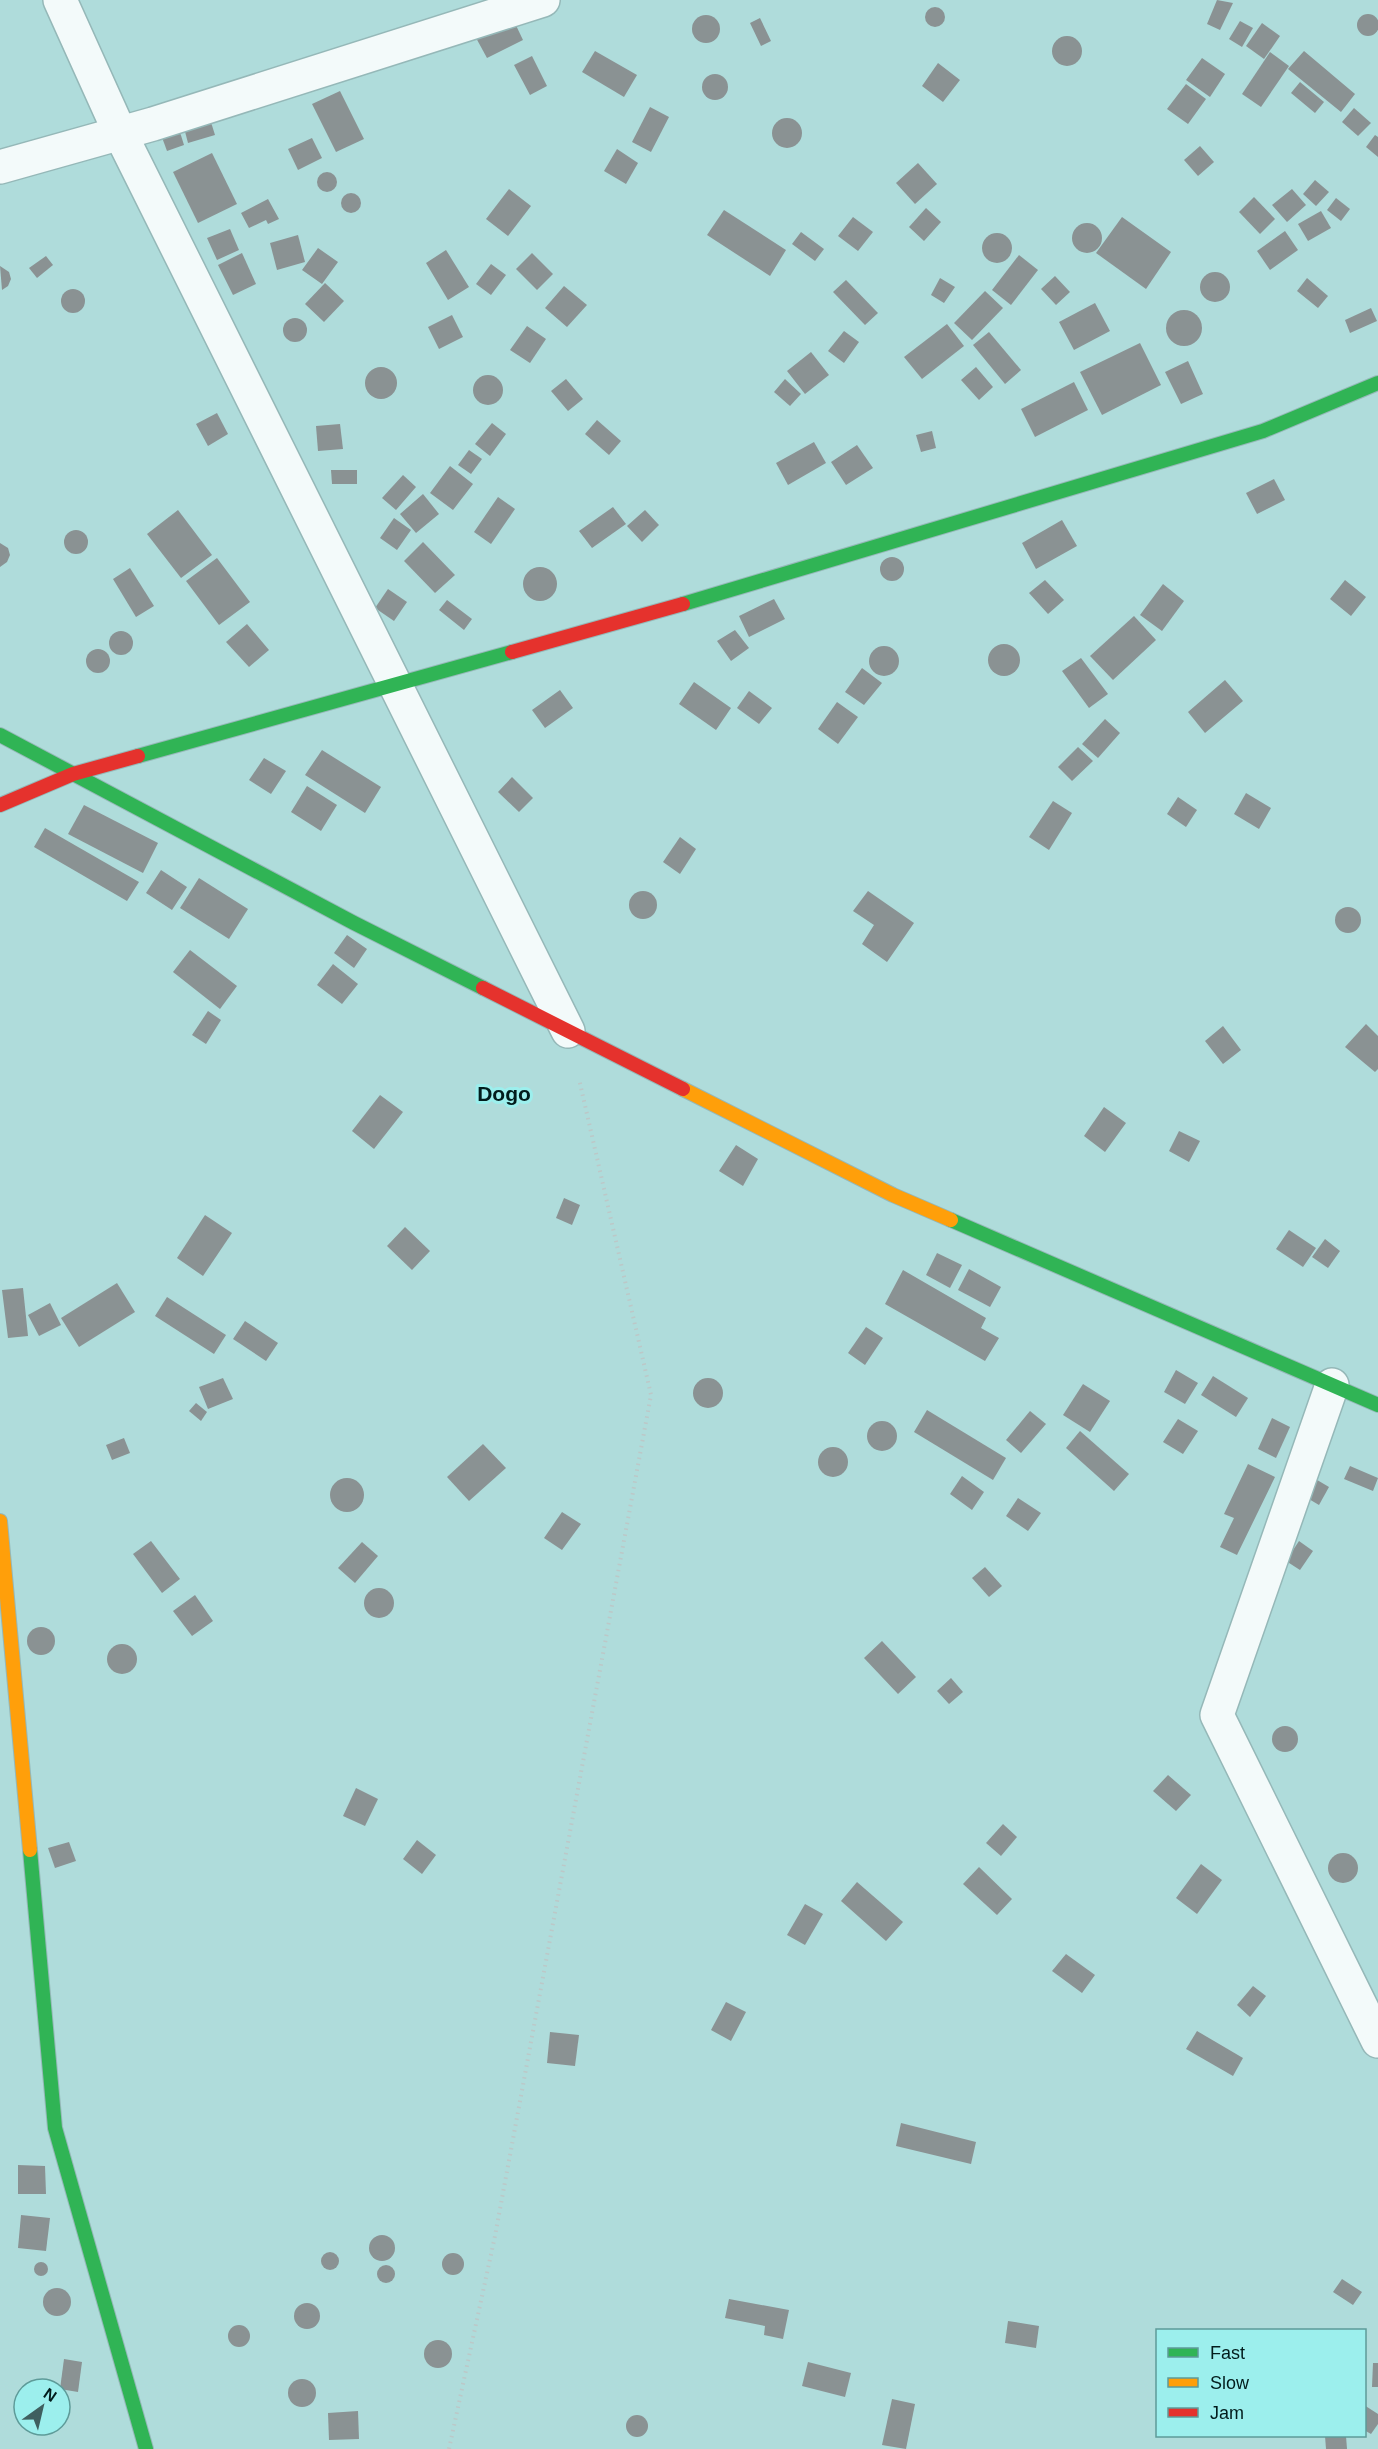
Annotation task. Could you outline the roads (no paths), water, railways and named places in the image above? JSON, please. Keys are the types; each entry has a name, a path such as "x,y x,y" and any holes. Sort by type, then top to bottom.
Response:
{"street":[{"path":"60,0 120,133 568,1031"},
{"path":"0,167 120,133 543,0"},
{"path":"0,805 73,774 735,590 1252,434 1378,383"},
{"path":"0,735 354,923 893,1195 1378,1405"},
{"path":"1332,1385 1217,1715 1378,2041"},
{"path":"0,1521 55,2128 146,2449"}],"district":[{"name":"Dogo","path":"504,1093"}]}
